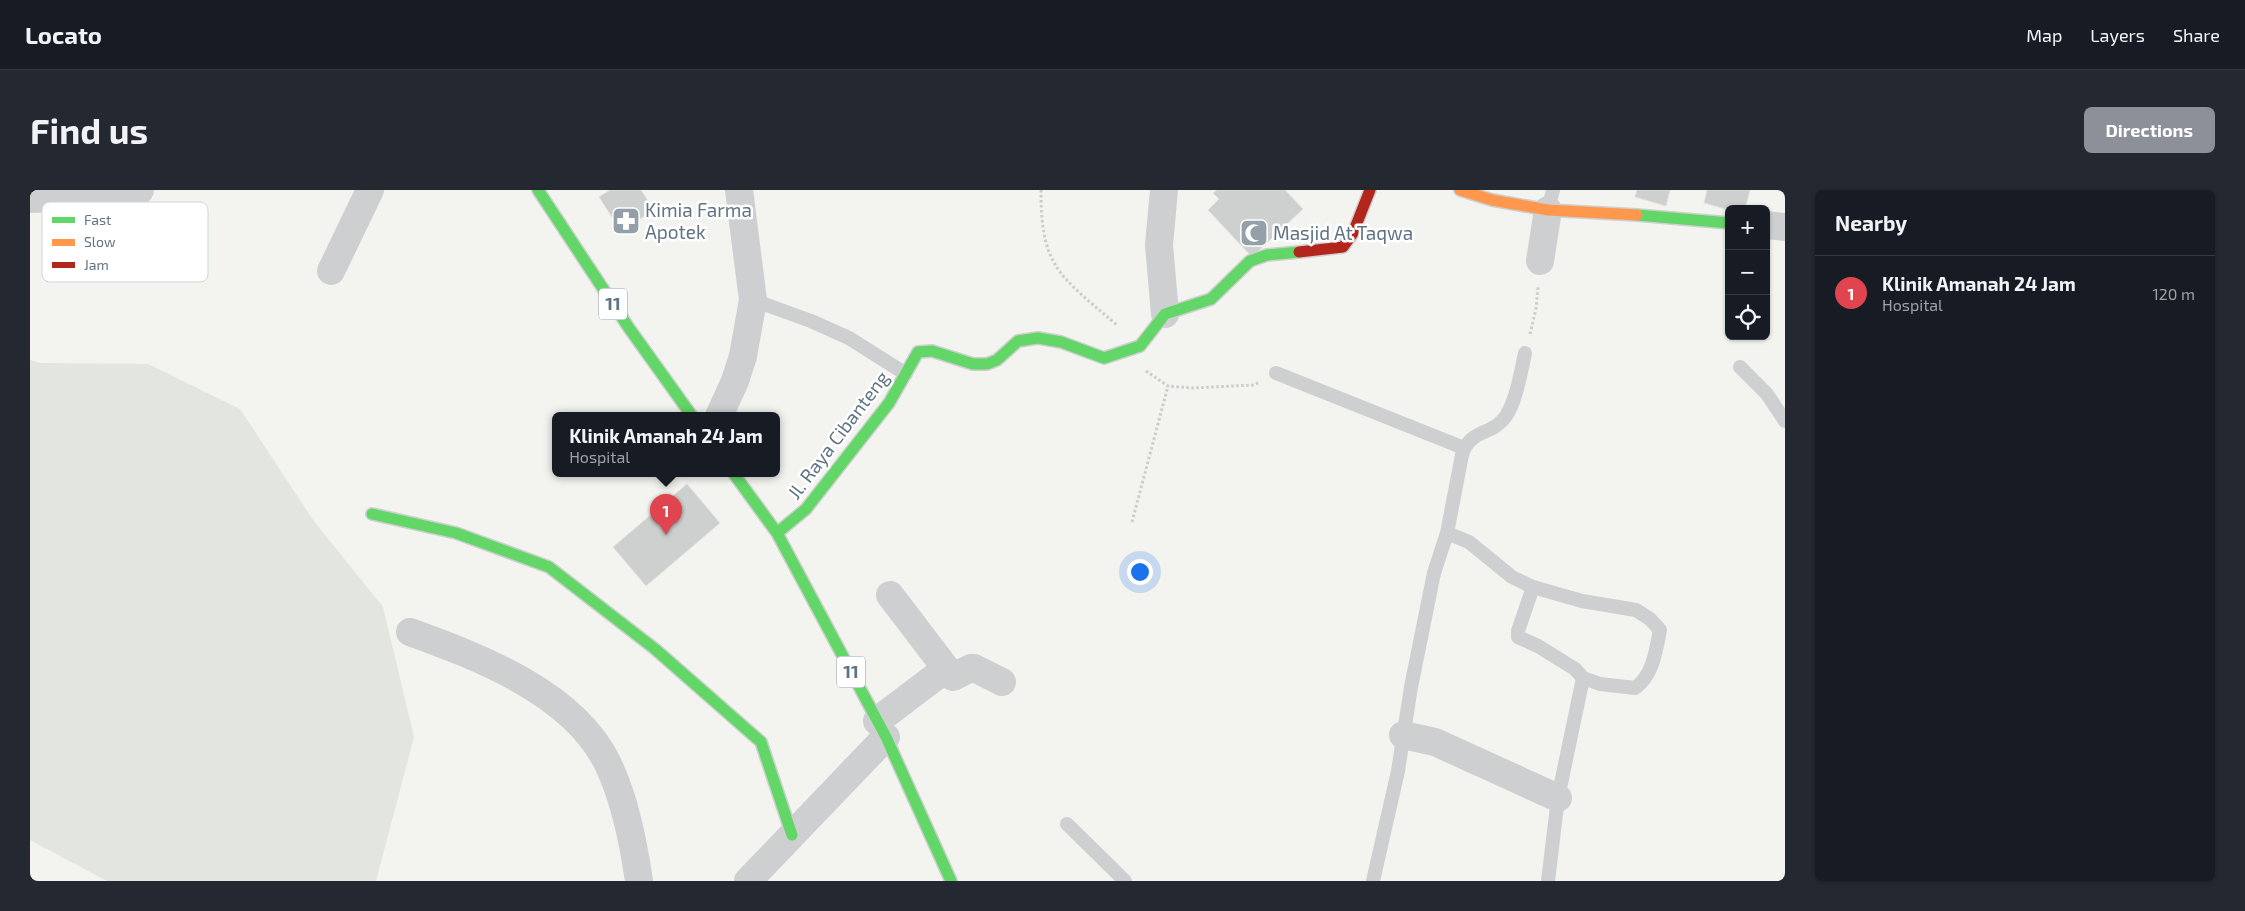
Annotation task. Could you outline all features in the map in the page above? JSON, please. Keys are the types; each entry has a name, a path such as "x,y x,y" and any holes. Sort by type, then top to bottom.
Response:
{"main road":[{"name":"11","path":"538,190 629,328 689,412"},
{"path":"1140,346 1166,314 1211,299 1250,261 1267,255 1343,247 1353,233 1370,190"},
{"path":"1460,190 1492,200 1551,200 1592,211 1725,223"},
{"name":"Jl. Raya Cibanteng","path":"777,533 806,509 889,403 920,350 929,349 979,365 992,364 1019,341 1040,337 1104,358 1140,346"},
{"name":"11","path":"736,477 777,533 881,729 951,881"},
{"path":"372,514 456,533 549,567 655,649 761,742 792,836"}],"street":[{"path":"30,199 124,196 138,193 140,190"},
{"path":"331,272 370,190"},
{"path":"721,412 735,381 743,356 753,300 740,190"},
{"path":"1164,190 1159,246 1166,314"},
{"path":"1540,261 1551,200"},
{"path":"1770,225 1785,227"},
{"path":"890,595 953,677 970,668 974,668 1002,682"},
{"path":"410,632 461,650 506,672 558,706 580,723 607,762 619,791 639,881"},
{"path":"748,881 792,836 881,729 935,677 948,671"},
{"path":"1403,735 1434,742 1558,798"}],"lane":[{"path":"753,300 811,321 849,338 906,374"},
{"path":"1373,881 1398,771 1403,735 1434,574 1448,533 1464,448 1476,434 1496,427 1507,415 1525,353"},
{"path":"1740,367 1767,394 1785,421"},
{"path":"1276,373 1464,448"},
{"path":"1448,533 1469,542 1512,577 1533,587 1582,601 1636,610 1650,619 1660,630 1648,675 1644,682 1635,688 1600,684 1583,678 1574,669 1538,646 1518,637 1518,631 1533,587"},
{"path":"1548,881 1558,798 1583,678"},
{"path":"1067,824 1125,881"}],"path":[{"path":"1041,190 1041,221 1048,248 1056,267 1077,289 1140,346"},
{"path":"1525,353 1536,309 1540,261"},
{"path":"1132,522 1168,386 1192,388 1254,385 1276,373"}],"shaded area":[{"path":"30,360 41,363 148,364 240,409 313,520 383,607 414,737 376,881 107,881 30,840"}],"building":[{"name":"Kimia Farma Apotek","path":"610,190 641,190 654,210 621,231 599,197"},
{"name":"Masjid At Taqwa","path":"1217,190 1285,190 1303,209 1252,257 1208,210 1219,199 1213,193"},
{"path":"1637,190 1670,190 1666,206 1635,197"},
{"path":"1707,190 1750,190 1746,205 1725,205 1725,209 1704,203"},
{"path":"687,484 720,523 646,586 613,547"}],"traffic: fast":[{"path":"538,190 629,328 689,412"},
{"path":"1637,215 1725,223"},
{"path":"777,533 806,509 889,403 918,352 932,351 973,364 987,364 997,360 1018,341 1038,338 1061,342 1104,358 1140,346 1165,314 1211,299 1250,261 1267,255 1299,252"},
{"path":"736,477 777,533 886,737 951,881"},
{"path":"372,514 456,533 549,567 655,649 761,742 792,835"}],"traffic: slow":[{"path":"1460,190 1492,200 1548,210 1637,215"}],"traffic: jam":[{"path":"1299,252 1343,247 1353,233 1370,190"}],"place":[{"name":"Kimia Farma Apotek","path":"626,221"},
{"name":"Masjid At Taqwa","path":"1254,233"},
{"name":"Klinik Amanah 24 Jam","path":"666,535"}]}
